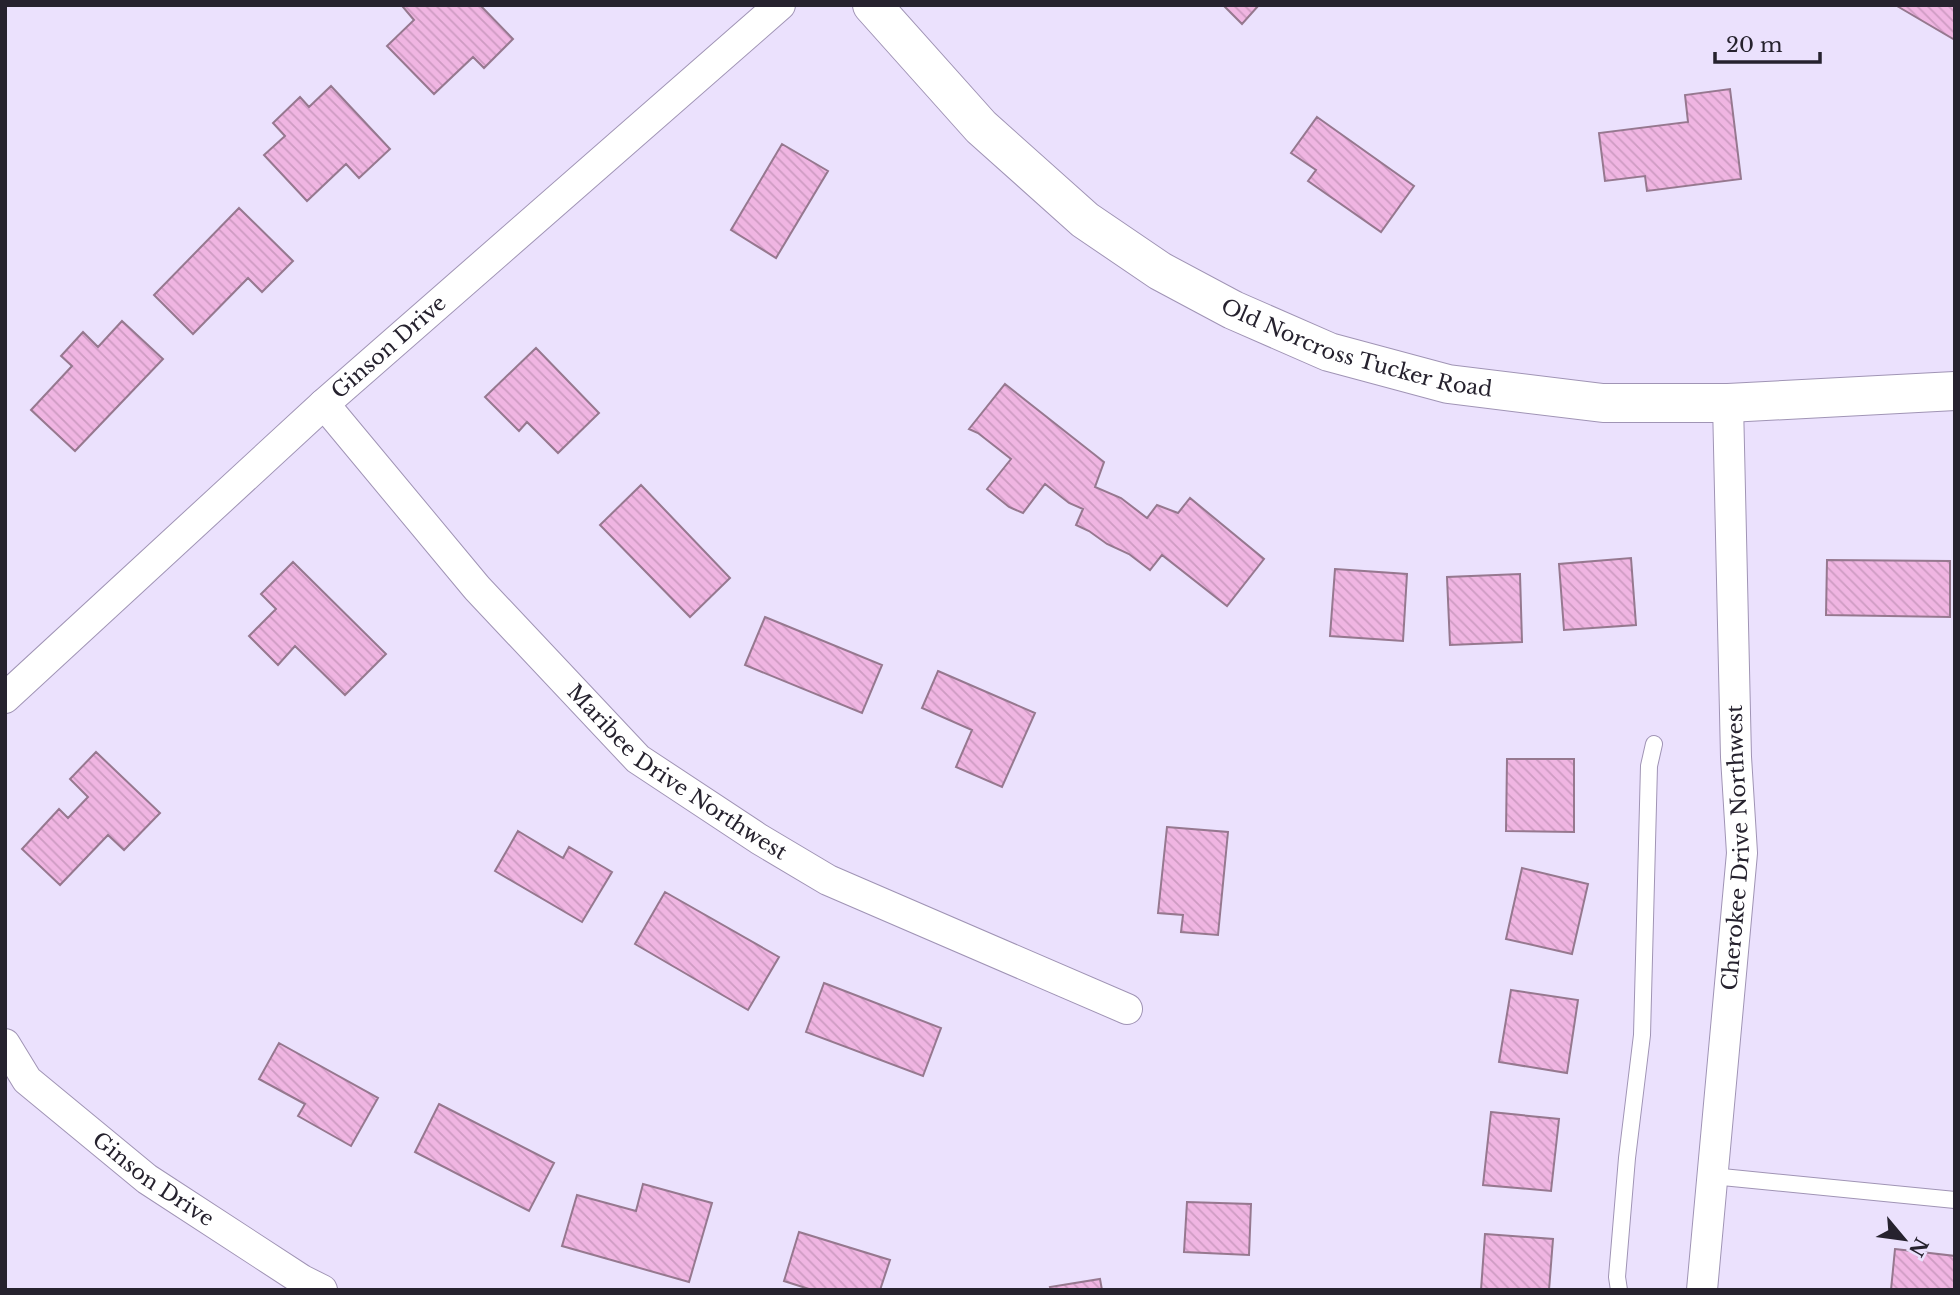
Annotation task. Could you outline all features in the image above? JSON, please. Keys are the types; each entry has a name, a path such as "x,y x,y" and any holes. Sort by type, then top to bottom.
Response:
{"street":[{"name":"Ginson Drive","path":"5,698 324,404 780,5"},
{"name":"Old Norcross Tucker Road","path":"872,5 981,127 1086,220 1160,271 1233,310 1329,352 1448,384 1603,402 1728,403 1955,391"},
{"name":"Cherokee Drive Northwest","path":"1702,1290 1742,853 1736,757 1728,403"},
{"name":"Maribee Drive Northwest","path":"324,404 477,588 638,759 759,839 828,880 1126,1009"},
{"name":"Ginson Drive","path":"5,1044 27,1080 147,1179 302,1280 322,1290"}],"lane":[{"path":"1619,1290 1627,1158 1642,1035 1649,766 1654,744"},
{"path":"1712,1176 1955,1200"}],"building":[{"path":"480,5 513,39 484,68 473,57 434,94 387,46 414,20 403,7"},
{"path":"1223,5 1259,5 1242,24"},
{"path":"1955,5 1955,40 1897,6"},
{"path":"331,86 390,149 359,178 346,164 307,201 264,155 285,136 273,123 300,97 309,107"},
{"path":"1730,89 1741,179 1647,191 1645,176 1605,181 1599,133 1688,122 1685,95"},
{"path":"1317,117 1414,186 1381,232 1308,181 1316,170 1291,153"},
{"path":"782,144 828,171 776,258 731,230"},
{"path":"239,208 293,261 262,292 248,278 193,334 154,295"},
{"path":"122,321 163,359 75,451 31,410 72,366 61,356 83,332 98,347"},
{"path":"536,348 599,413 558,453 527,422 519,431 485,397"},
{"path":"1005,384 1104,462 1095,487 1121,498 1147,518 1157,505 1178,513 1190,498 1264,559 1227,606 1162,555 1150,570 1129,554 1076,525 1083,509 1069,503 1045,484 1023,513 1009,507 987,489 1011,459 969,429"},
{"path":"641,485 730,578 690,617 600,525"},
{"path":"1631,558 1636,625 1564,630 1559,564"},
{"path":"1827,560 1950,561 1950,617 1826,615"},
{"path":"293,562 386,654 345,695 295,646 278,665 249,636 276,609 261,594"},
{"path":"1335,569 1407,574 1403,641 1330,636"},
{"path":"1520,574 1522,642 1450,645 1447,577"},
{"path":"765,617 882,665 862,713 745,665"},
{"path":"938,671 1035,713 1002,787 956,767 972,730 922,708"},
{"path":"96,752 160,813 124,850 108,835 60,885 22,849 59,809 68,818 88,797 70,779"},
{"path":"1507,759 1574,759 1574,832 1506,831"},
{"path":"1167,827 1228,832 1218,935 1181,932 1183,915 1158,913"},
{"path":"518,831 563,858 569,847 612,872 582,922 495,871"},
{"path":"1522,868 1588,884 1572,954 1506,939"},
{"path":"665,892 779,957 748,1010 635,944"},
{"path":"824,983 941,1028 923,1076 806,1032"},
{"path":"1511,990 1578,1000 1567,1073 1499,1062"},
{"path":"279,1043 378,1098 351,1146 298,1116 305,1104 259,1079"},
{"path":"439,1104 554,1163 529,1211 415,1152"},
{"path":"1491,1112 1559,1119 1551,1191 1483,1185"},
{"path":"643,1184 712,1203 689,1282 562,1246 577,1195 636,1211"},
{"path":"1187,1202 1251,1204 1249,1255 1184,1252"},
{"path":"799,1232 890,1260 880,1290 812,1290 784,1281"},
{"path":"1485,1234 1553,1239 1549,1290 1481,1290"},
{"path":"1895,1249 1955,1256 1955,1290 1891,1290"},
{"path":"1100,1279 1102,1290 1051,1290 1050,1287"}]}
